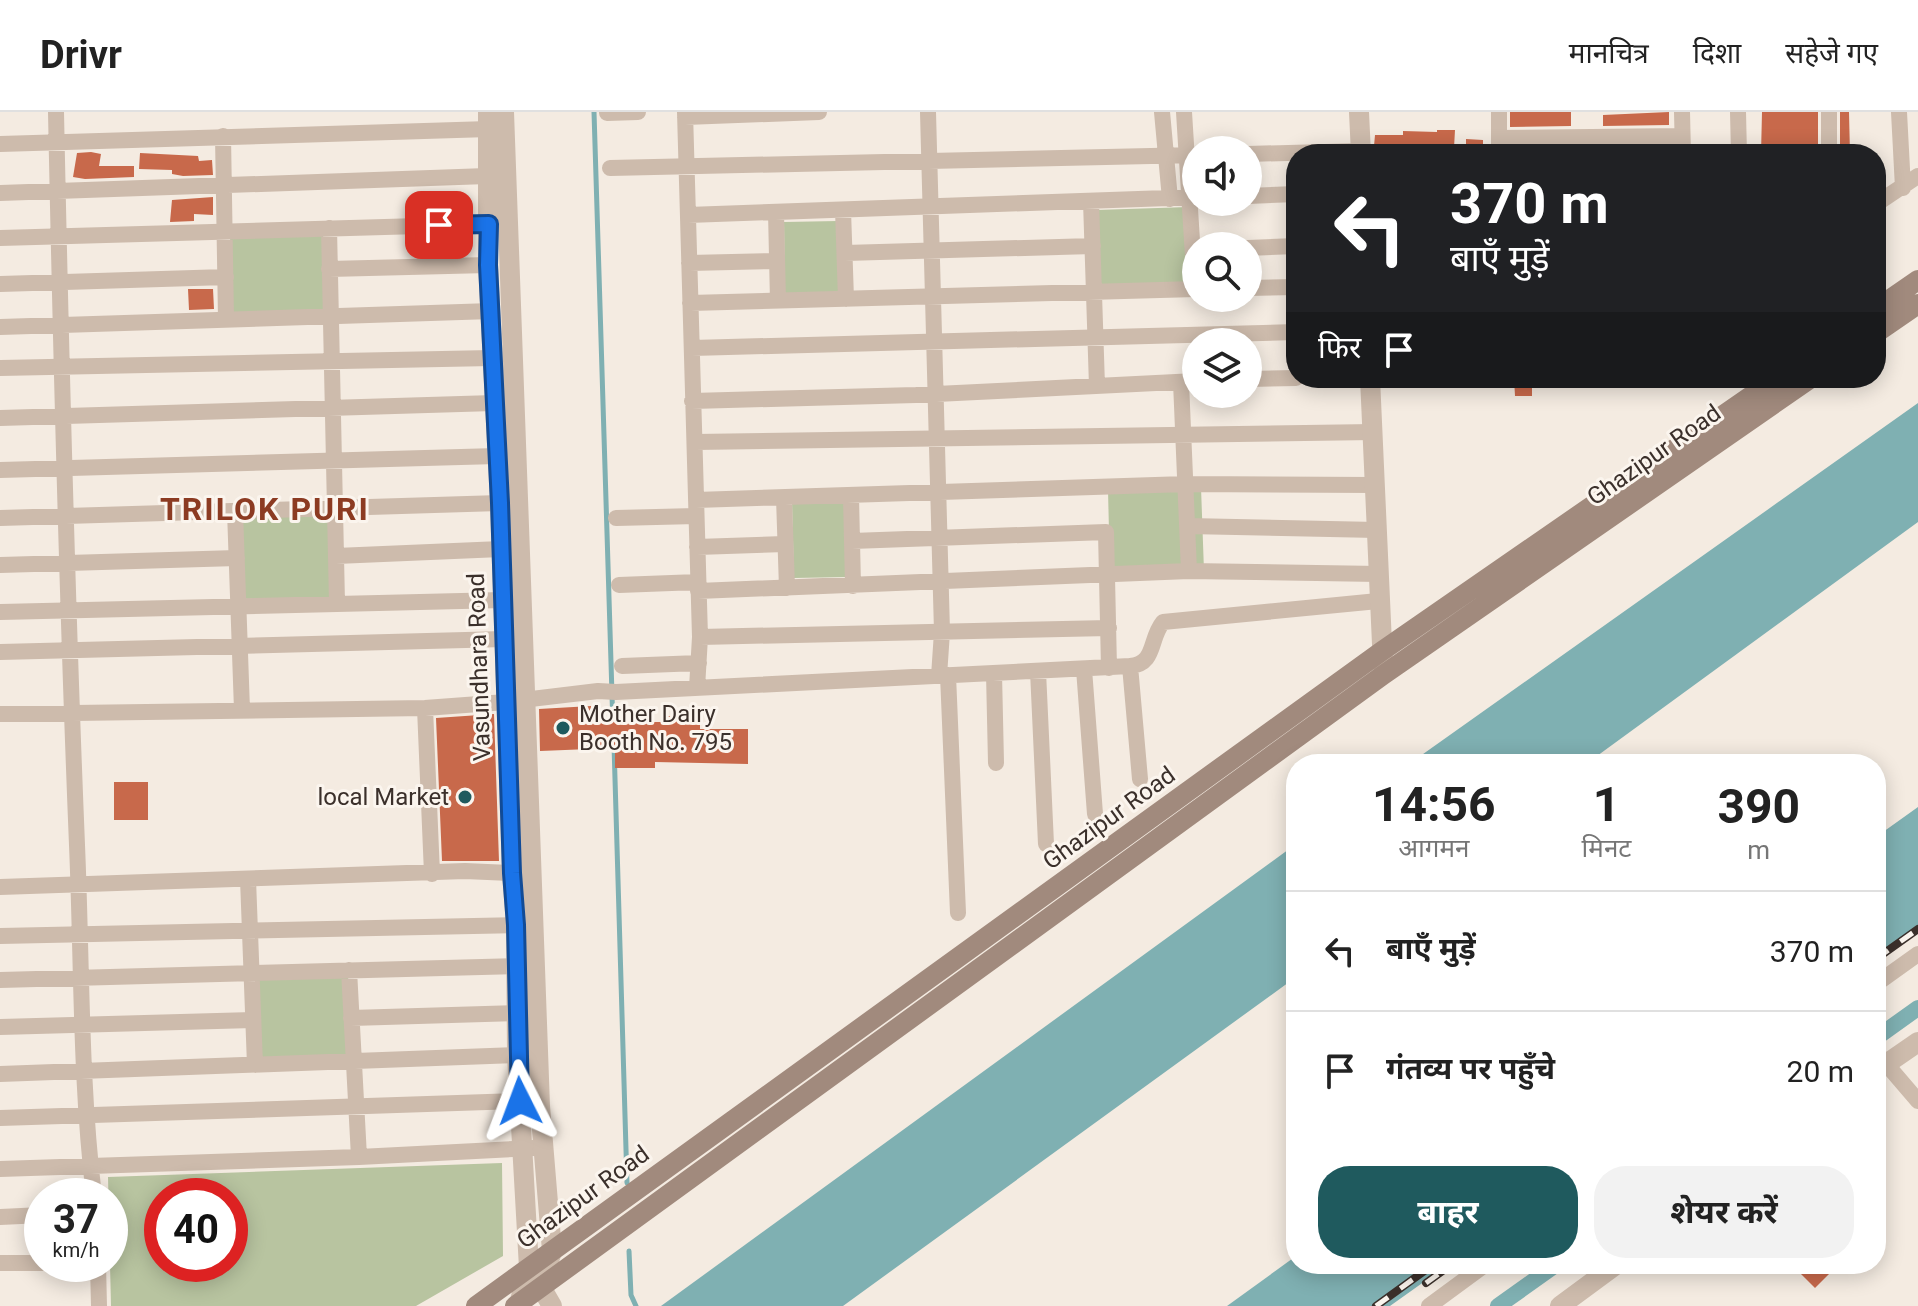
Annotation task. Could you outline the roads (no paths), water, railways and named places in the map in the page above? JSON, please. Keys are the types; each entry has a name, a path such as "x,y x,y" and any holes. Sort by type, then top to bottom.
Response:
{"main road":[{"path":"1886,302 1918,280"},
{"path":"1886,326 1918,304"},
{"name":"Ghazipur Road","path":"476,1306 1382,651 1763,388"},
{"name":"Ghazipur Road","path":"518,1305 1383,675 1797,388"}],"street":[{"path":"56,112 62,418 86,1071 85,1115 92,1178"},
{"path":"408,112 408,131"},
{"name":"Vasundhara Road","path":"504,112 516,701 552,1251 541,1287"},
{"path":"607,113 638,112"},
{"path":"697,688 700,637 685,114 819,112"},
{"path":"928,112 942,632 958,913"},
{"path":"1162,112 1170,199"},
{"path":"1184,112 1188,136"},
{"path":"1359,112 1361,144"},
{"path":"1499,112 1499,144"},
{"path":"1682,112 1682,144"},
{"path":"1738,112 1739,144"},
{"path":"1829,112 1829,144"},
{"path":"1899,112 1903,188"},
{"path":"0,144 408,131 489,120"},
{"name":"Vasundhara Road","path":"489,120 488,265 504,639 516,701 512,873 516,925 517,1055 529,1268 518,1305"},
{"path":"223,136 226,319"},
{"path":"1536,144 1682,136"},
{"path":"1262,154 1286,153"},
{"path":"610,168 1182,155"},
{"path":"0,193 487,176"},
{"path":"1886,198 1918,176"},
{"path":"1262,195 1286,194"},
{"path":"688,215 1182,198"},
{"path":"1091,201 1097,386"},
{"path":"843,210 846,299"},
{"path":"776,212 778,301"},
{"path":"0,238 489,224"},
{"path":"329,228 337,603"},
{"path":"845,253 1093,246"},
{"path":"1262,247 1286,246"},
{"path":"689,263 777,261"},
{"path":"329,269 488,265"},
{"path":"0,284 226,277"},
{"path":"1262,288 1286,287"},
{"path":"690,303 1182,289"},
{"path":"0,327 492,311"},
{"path":"692,348 1286,332"},
{"path":"0,368 492,358"},
{"path":"1262,379 1286,378"},
{"path":"692,401 936,394 1182,381"},
{"path":"1371,388 1383,675"},
{"path":"0,418 494,403"},
{"path":"1186,408 1189,571"},
{"path":"695,442 1374,432"},
{"path":"0,470 497,456"},
{"path":"616,518 784,498 1186,484 1375,485"},
{"path":"851,496 853,586"},
{"path":"784,498 787,588"},
{"path":"0,518 500,503"},
{"path":"235,511 242,710"},
{"path":"1188,526 1377,530"},
{"path":"852,541 1106,532 1109,668"},
{"path":"697,547 785,544"},
{"path":"336,556 501,549"},
{"path":"0,565 237,558"},
{"path":"619,585 787,588 1189,571 1379,574"},
{"path":"0,612 503,600"},
{"path":"0,714 425,708 598,691 1109,668 1141,665 1146,661 1163,622 1378,601"},
{"path":"700,637 1109,628"},
{"path":"0,652 504,639"},
{"path":"622,666 699,663"},
{"path":"1130,666 1140,779"},
{"path":"1084,669 1095,814"},
{"path":"1038,671 1046,844"},
{"path":"994,673 996,763"},
{"path":"425,708 432,874"},
{"path":"0,887 512,873"},
{"path":"248,879 255,1065"},
{"path":"0,936 516,925"},
{"path":"1886,977 1918,954"},
{"path":"0,980 516,966"},
{"path":"349,970 359,1157"},
{"path":"351,1018 517,1013"},
{"path":"0,1027 253,1020"},
{"path":"1886,1058 1918,1042"},
{"path":"0,1074 517,1055"},
{"path":"1886,1069 1918,1101"},
{"path":"0,1118 520,1101"},
{"path":"0,1169 359,1157 543,1147"},
{"path":"0,1217 24,1216"},
{"path":"0,1263 24,1263"},
{"path":"1429,1306 1472,1274"},
{"path":"1560,1306 1603,1274"},
{"path":"89,1306 99,1306 98,1282"},
{"path":"541,1287 552,1306"}],"water":[{"path":"1918,403 1918,522 1600,754 1423,754"},
{"path":"1918,807 1918,929 1886,952 1886,830"},
{"path":"1286,851 1286,984 843,1306 661,1306"},
{"path":"1286,1263 1286,1274 1435,1274 1390,1306 1227,1306"}],"waterway":[{"path":"594,112 613,727"},
{"path":"614,745 627,1183"},
{"path":"1886,1031 1918,1008"},
{"path":"629,1251 631,1295 636,1306"},
{"path":"1498,1306 1543,1274"}],"railway":[{"path":"1886,952 1918,929"},
{"path":"1376,1306 1420,1274"},
{"path":"1426,1283 1438,1274"}],"place":[{"name":"Mother Dairy Booth No. 795","path":"563,728"},
{"name":"local Market","path":"465,797"}],"district":[{"name":"TRILOK PURI","path":"265,509"}]}
